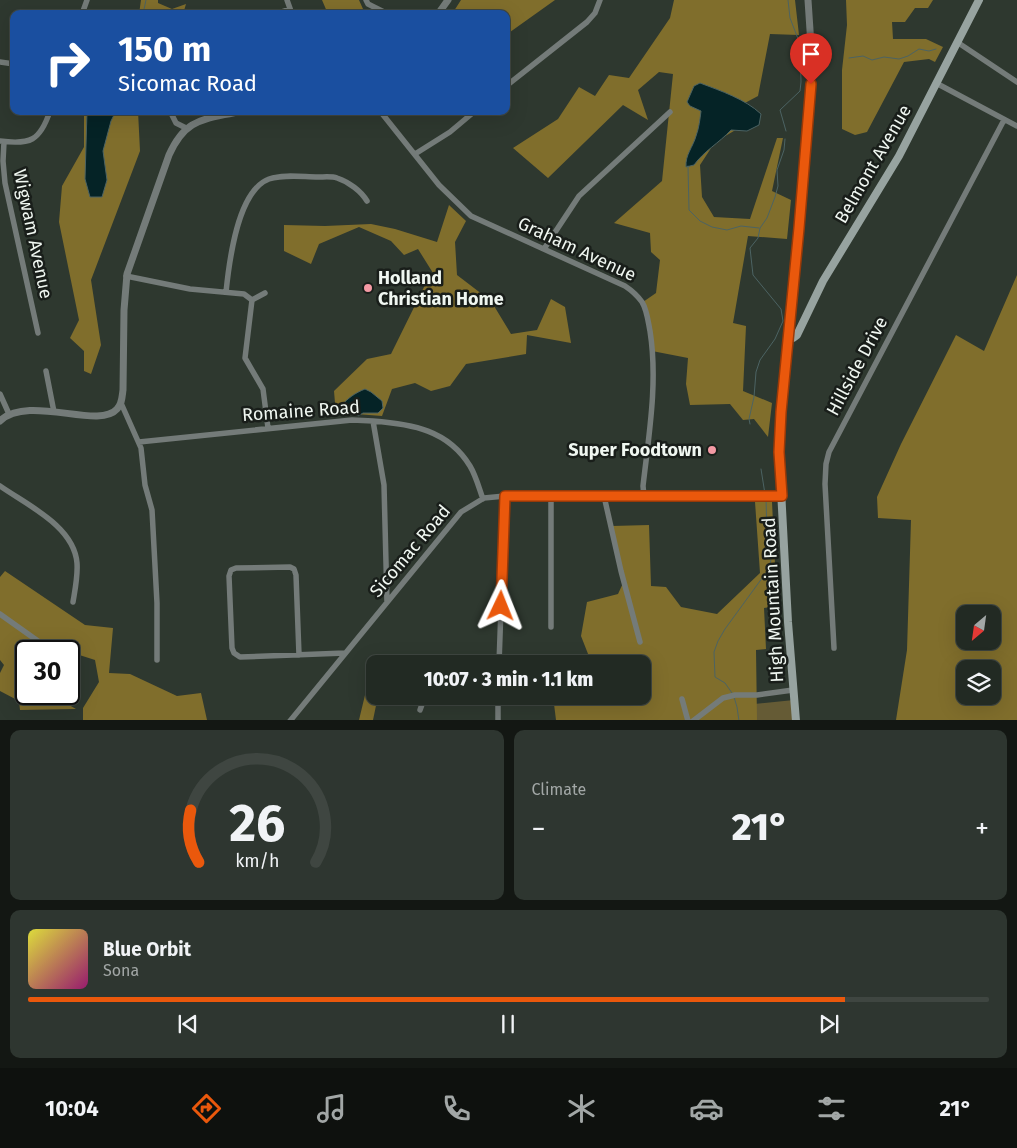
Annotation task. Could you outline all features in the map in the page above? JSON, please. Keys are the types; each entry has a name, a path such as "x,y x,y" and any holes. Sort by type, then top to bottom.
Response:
{"main road":[{"name":"Belmont Avenue","path":"788,338 793,338 797,335 819,287 896,160 979,0"},
{"name":"High Mountain Road","path":"788,338 779,433 796,720"}],"street":[{"path":"366,0 368,4 378,10"},
{"path":"510,83 587,22 595,13 600,0"},
{"name":"High Mountain Road","path":"788,338 812,60 808,0"},
{"path":"958,42 1017,82"},
{"path":"936,83 1017,126"},
{"path":"544,250 579,196 670,112"},
{"path":"2,141 26,142 37,136 45,126 49,115"},
{"path":"172,115 176,123 186,128"},
{"path":"0,421 9,414 22,410 91,416 109,414 117,410 121,404 123,390 126,276 169,155 186,128 200,121 225,115"},
{"name":"Graham Avenue","path":"383,115 439,185 470,216 625,286 635,293 644,307 654,354 643,486 644,496"},
{"path":"415,154 450,132 470,115"},
{"name":"Hillside Drive","path":"834,648 825,484 829,452 1004,120"},
{"name":"Wigwam Avenue","path":"2,141 5,183 38,333"},
{"path":"226,292 231,253 238,228 248,198 260,184 279,177 337,178 356,188 367,201"},
{"path":"126,276 190,289 244,294 252,300"},
{"path":"252,300 265,294"},
{"path":"252,300 246,358 263,389 268,428"},
{"path":"46,370 54,412"},
{"path":"0,394 9,414"},
{"path":"121,404 141,448 145,485 154,519 157,660"},
{"name":"Romaine Road","path":"139,442 352,420 373,421 384,486 387,602"},
{"path":"373,421 413,425 446,440 458,450 470,466 483,499"},
{"path":"0,486 55,524 65,534 73,548 77,562 73,602"},
{"path":"499,655 505,496"},
{"name":"Sicomac Road","path":"290,720 462,512 483,499 505,496 782,496"},
{"path":"551,496 551,627"},
{"path":"604,496 640,642"},
{"path":"299,655 296,575 294,569 290,567 236,568 231,570 228,576 232,648 234,653 240,657 299,655 345,653"},
{"path":"0,614 37,640"},
{"path":"693,720 714,703 733,695 757,695 793,690"},
{"path":"682,699 688,720"},
{"path":"420,710 422,705"},
{"path":"498,705 498,720"}],"shaded area":[{"path":"141,0 158,0 158,3 172,9 186,4 184,10 140,10"},
{"path":"322,0 359,0 364,10 326,10"},
{"path":"461,0 555,0 510,32 510,10 455,10"},
{"path":"674,0 795,0 799,35 770,34 758,96 743,104 751,121 715,142 700,165 702,197 714,217 750,219 777,138 783,138 772,191 791,200 787,239 748,236 733,323 746,326 743,391 772,403 768,437 754,419 743,420 730,404 690,405 686,384 688,358 652,351 643,302 656,293 660,260 651,252 650,233 614,223 662,181 673,74 659,72 638,90 648,120 623,105 548,178 513,148 558,119 579,87 595,96 609,75 629,78 670,18"},
{"path":"846,0 933,0 928,8 915,8 905,22 892,22 893,39 926,39 943,47 935,62 929,59 904,62 867,132 855,135 842,129 842,70 847,25"},
{"path":"84,115 138,115 140,151 91,280 101,345 91,374 84,371 84,351 70,338 79,320 59,222 62,186 84,147"},
{"path":"449,205 466,221 455,242 457,275 491,301 511,334 537,330 551,299 565,307 571,343 527,335 526,354 466,364 450,386 431,391 415,383 392,389 382,416 343,413 335,403 334,391 367,359 391,354 427,281 433,273 418,249 404,255 391,241 359,227 319,244 311,264 284,251 284,225 371,224 437,242"},
{"path":"1017,275 1017,720 896,720 907,650 911,520 878,518 877,497 901,444 956,335 984,351"},
{"path":"755,502 772,502 777,606 764,608 766,649 756,650 757,720 556,720 554,705 651,705 651,655 588,655 581,636 587,602 618,594 624,581 612,526 649,525 651,586 666,587 681,607 717,614 760,573"},
{"path":"5,571 85,625 113,628 109,673 130,674 177,696 201,693 207,720 83,720 83,708 99,682 95,660 80,655 80,640 15,640 15,699 0,691 0,673 4,665 0,660 0,577"},
{"path":"366,691 366,705 376,705 373,720 359,720"},
{"path":"794,700 796,720 716,720 716,708"},
{"path":"19,705 69,705 76,709 20,710"}],"water":[{"path":"700,83 740,100 761,114 759,125 747,131 731,130 702,155 694,165 686,167 688,155 698,130 701,111 690,106 687,102 694,86"},
{"path":"87,115 114,115 103,151 107,180 102,197 90,197 85,179"},
{"path":"365,389 382,401 383,408 378,413 363,413 358,416 357,412 343,411 341,406 344,403"}],"waterway":[{"path":"144,10 146,0"},
{"path":"786,131 780,110 800,91 801,82 800,44 790,18 788,0"},
{"path":"849,58 863,56 872,60 884,57 899,59 919,49 929,51 936,49"},
{"path":"750,424 749,419 754,397 756,372 760,360 775,339 783,321 781,309 753,275 750,248 758,238 760,228 767,218 775,197 778,186 777,170 784,150 785,139"},
{"path":"688,166 689,210 700,221 712,227 727,230 741,226 759,228"},
{"path":"761,469 765,494"},
{"path":"732,693 725,683 715,677 714,652 725,629 768,570 771,560 767,536 766,498"},
{"path":"734,697 739,720"}],"place":[{"name":"Holland Christian Home","path":"368,288"},
{"name":"Super Foodtown","path":"712,450"}],"route":[{"path":"501,606 505,496 782,496 779,433 811,84"}]}
